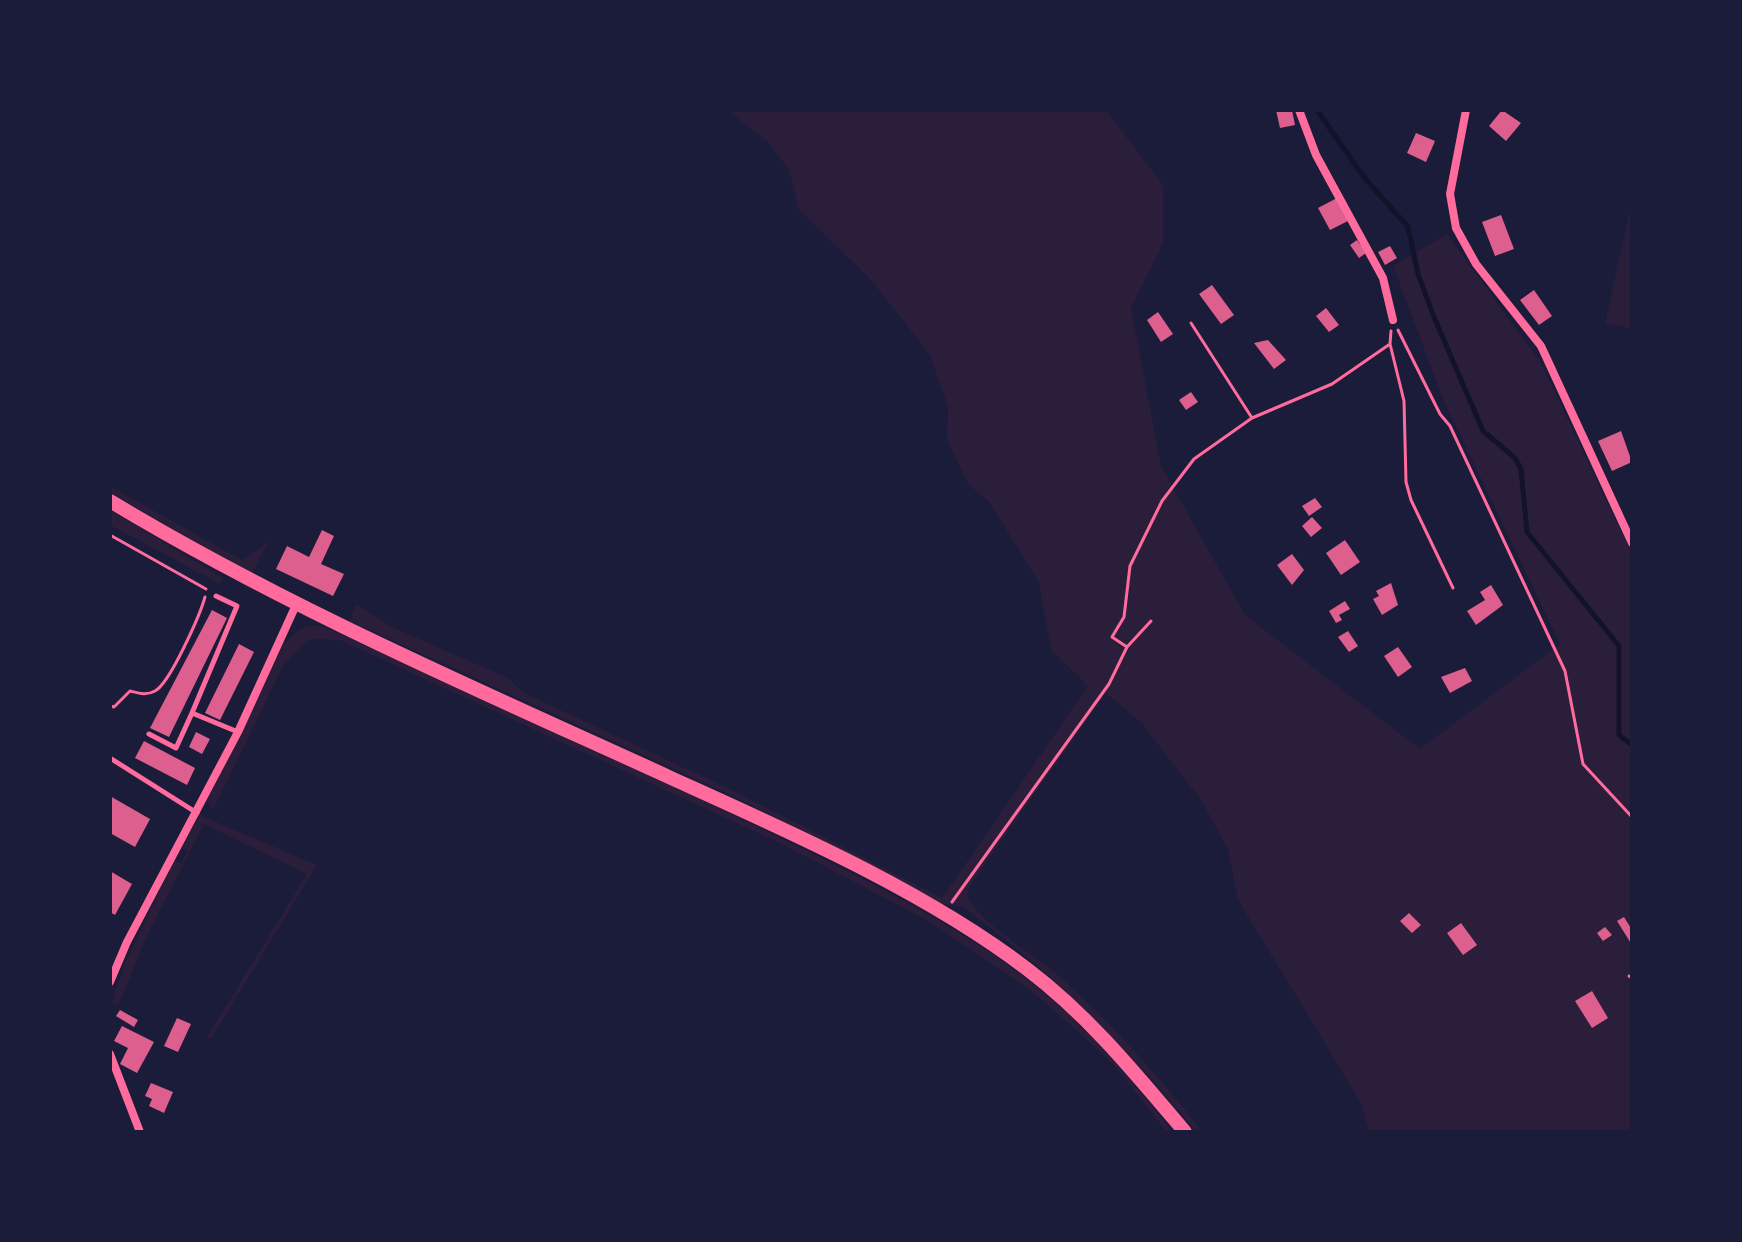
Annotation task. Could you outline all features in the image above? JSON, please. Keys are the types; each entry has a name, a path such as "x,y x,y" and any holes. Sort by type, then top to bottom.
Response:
{"main road":[{"path":"110,501 227,570 296,605 731,805 943,914 1027,969 1079,1013 1132,1068 1185,1132"}],"street":[{"path":"1299,110 1316,155 1383,278 1393,320"},
{"path":"1466,110 1450,194 1456,228 1476,264 1541,346 1632,543"},
{"path":"110,982 127,942 238,732 296,605"},
{"path":"110,1054 140,1132"}],"lane":[{"path":"149,734 176,748 237,606 216,596"},
{"path":"192,713 238,732"},
{"path":"110,758 197,813"}],"path":[{"path":"1393,320 1440,414 1450,426 1554,644 1565,671 1583,764 1632,817"},
{"path":"1191,323 1252,418"},
{"path":"1127,647 1112,637 1124,617 1130,566 1162,501 1194,459 1252,418 1332,384 1390,344 1405,410 1406,482 1411,500 1453,588"},
{"path":"110,535 206,589 177,659 157,690 145,694 130,691 114,707 110,706"},
{"path":"943,914 1077,731 1109,684 1127,647 1151,621"}],"shaded area":[{"path":"727,110 1106,110 1163,185 1163,243 1131,308 1161,466 1245,615 1420,749 1560,644 1443,399 1393,266 1447,234 1541,363 1632,554 1632,1132 1369,1132 1361,1103 1238,900 1228,849 1201,800 1141,723 1106,693 971,884 967,897 986,920 1049,967 1099,1014 1153,1071 1203,1132 1196,1132 1142,1069 1085,1010 1025,956 961,906 943,904 737,798 350,621 356,604 392,627 508,678 524,693 736,792 942,898 1088,686 1051,650 1039,583 990,503 968,484 947,440 948,407 930,355 871,280 799,210 789,170 768,142"},
{"path":"1632,201 1632,329 1605,323"},
{"path":"110,486 242,560 269,541 251,574 110,492"},
{"path":"110,510 223,578 220,584 110,525"},
{"path":"322,626 646,773 822,858 925,912 1044,992 1121,1069 1173,1132 1167,1132 1114,1065 1081,1034 1030,990 930,922 780,843 340,640 310,639 284,664 213,810 207,801 283,645 300,629"},
{"path":"200,815 317,865 211,1039 207,1037 307,874 204,824 149,932 118,1006 112,1002 124,965 174,861 182,863 187,851 181,848"}],"building":[{"path":"1276,110 1292,110 1295,125 1280,128"},
{"path":"1502,110 1521,123 1506,141 1489,126"},
{"path":"1416,133 1435,141 1426,162 1407,153"},
{"path":"1337,198 1348,221 1330,230 1318,208"},
{"path":"1501,215 1514,249 1495,256 1482,222"},
{"path":"1357,240 1366,253 1359,258 1350,245"},
{"path":"1390,246 1397,258 1385,265 1378,252"},
{"path":"1212,285 1234,315 1221,324 1199,294"},
{"path":"1534,290 1552,316 1539,325 1520,300"},
{"path":"1326,308 1339,325 1329,332 1316,316"},
{"path":"1158,312 1173,334 1161,342 1147,320"},
{"path":"1268,340 1286,360 1274,369 1254,343"},
{"path":"1191,392 1198,402 1186,410 1179,400"},
{"path":"1621,431 1632,462 1612,471 1598,441"},
{"path":"1315,498 1322,507 1309,516 1302,506"},
{"path":"1312,517 1322,528 1311,537 1302,526"},
{"path":"322,530 334,536 321,564 344,574 333,596 276,569 287,546 309,557"},
{"path":"1345,540 1360,562 1341,575 1326,553"},
{"path":"1292,554 1304,570 1292,585 1277,565"},
{"path":"1391,583 1398,605 1382,615 1373,599 1379,596 1376,591"},
{"path":"1491,585 1503,605 1476,625 1467,611 1485,600 1480,592"},
{"path":"1345,601 1350,609 1339,615 1342,620 1336,623 1329,611"},
{"path":"212,610 227,618 169,737 150,728"},
{"path":"1348,631 1358,646 1349,652 1338,637"},
{"path":"239,644 254,652 220,720 205,713"},
{"path":"1398,647 1412,667 1398,677 1384,656"},
{"path":"1465,668 1472,681 1450,693 1441,677"},
{"path":"196,732 210,739 202,754 189,747"},
{"path":"144,741 195,768 187,785 135,758"},
{"path":"110,796 150,819 135,847 110,833"},
{"path":"110,871 132,884 115,915 110,912"},
{"path":"1409,913 1421,925 1412,933 1400,921"},
{"path":"1624,917 1632,930 1632,945 1617,921"},
{"path":"1461,923 1477,945 1463,955 1447,933"},
{"path":"1605,927 1612,935 1603,941 1597,933"},
{"path":"1592,991 1608,1018 1592,1028 1575,1001"},
{"path":"120,1010 138,1020 134,1027 116,1016"},
{"path":"177,1018 191,1024 178,1052 164,1046"},
{"path":"122,1026 154,1042 137,1073 120,1064 128,1048 114,1041"},
{"path":"151,1083 173,1092 164,1113 149,1106 152,1099 145,1096"}],"waterway":[{"path":"1317,110 1363,176 1408,227 1418,274 1483,431 1515,458 1521,469 1527,532 1619,646 1619,735 1632,745"}]}
